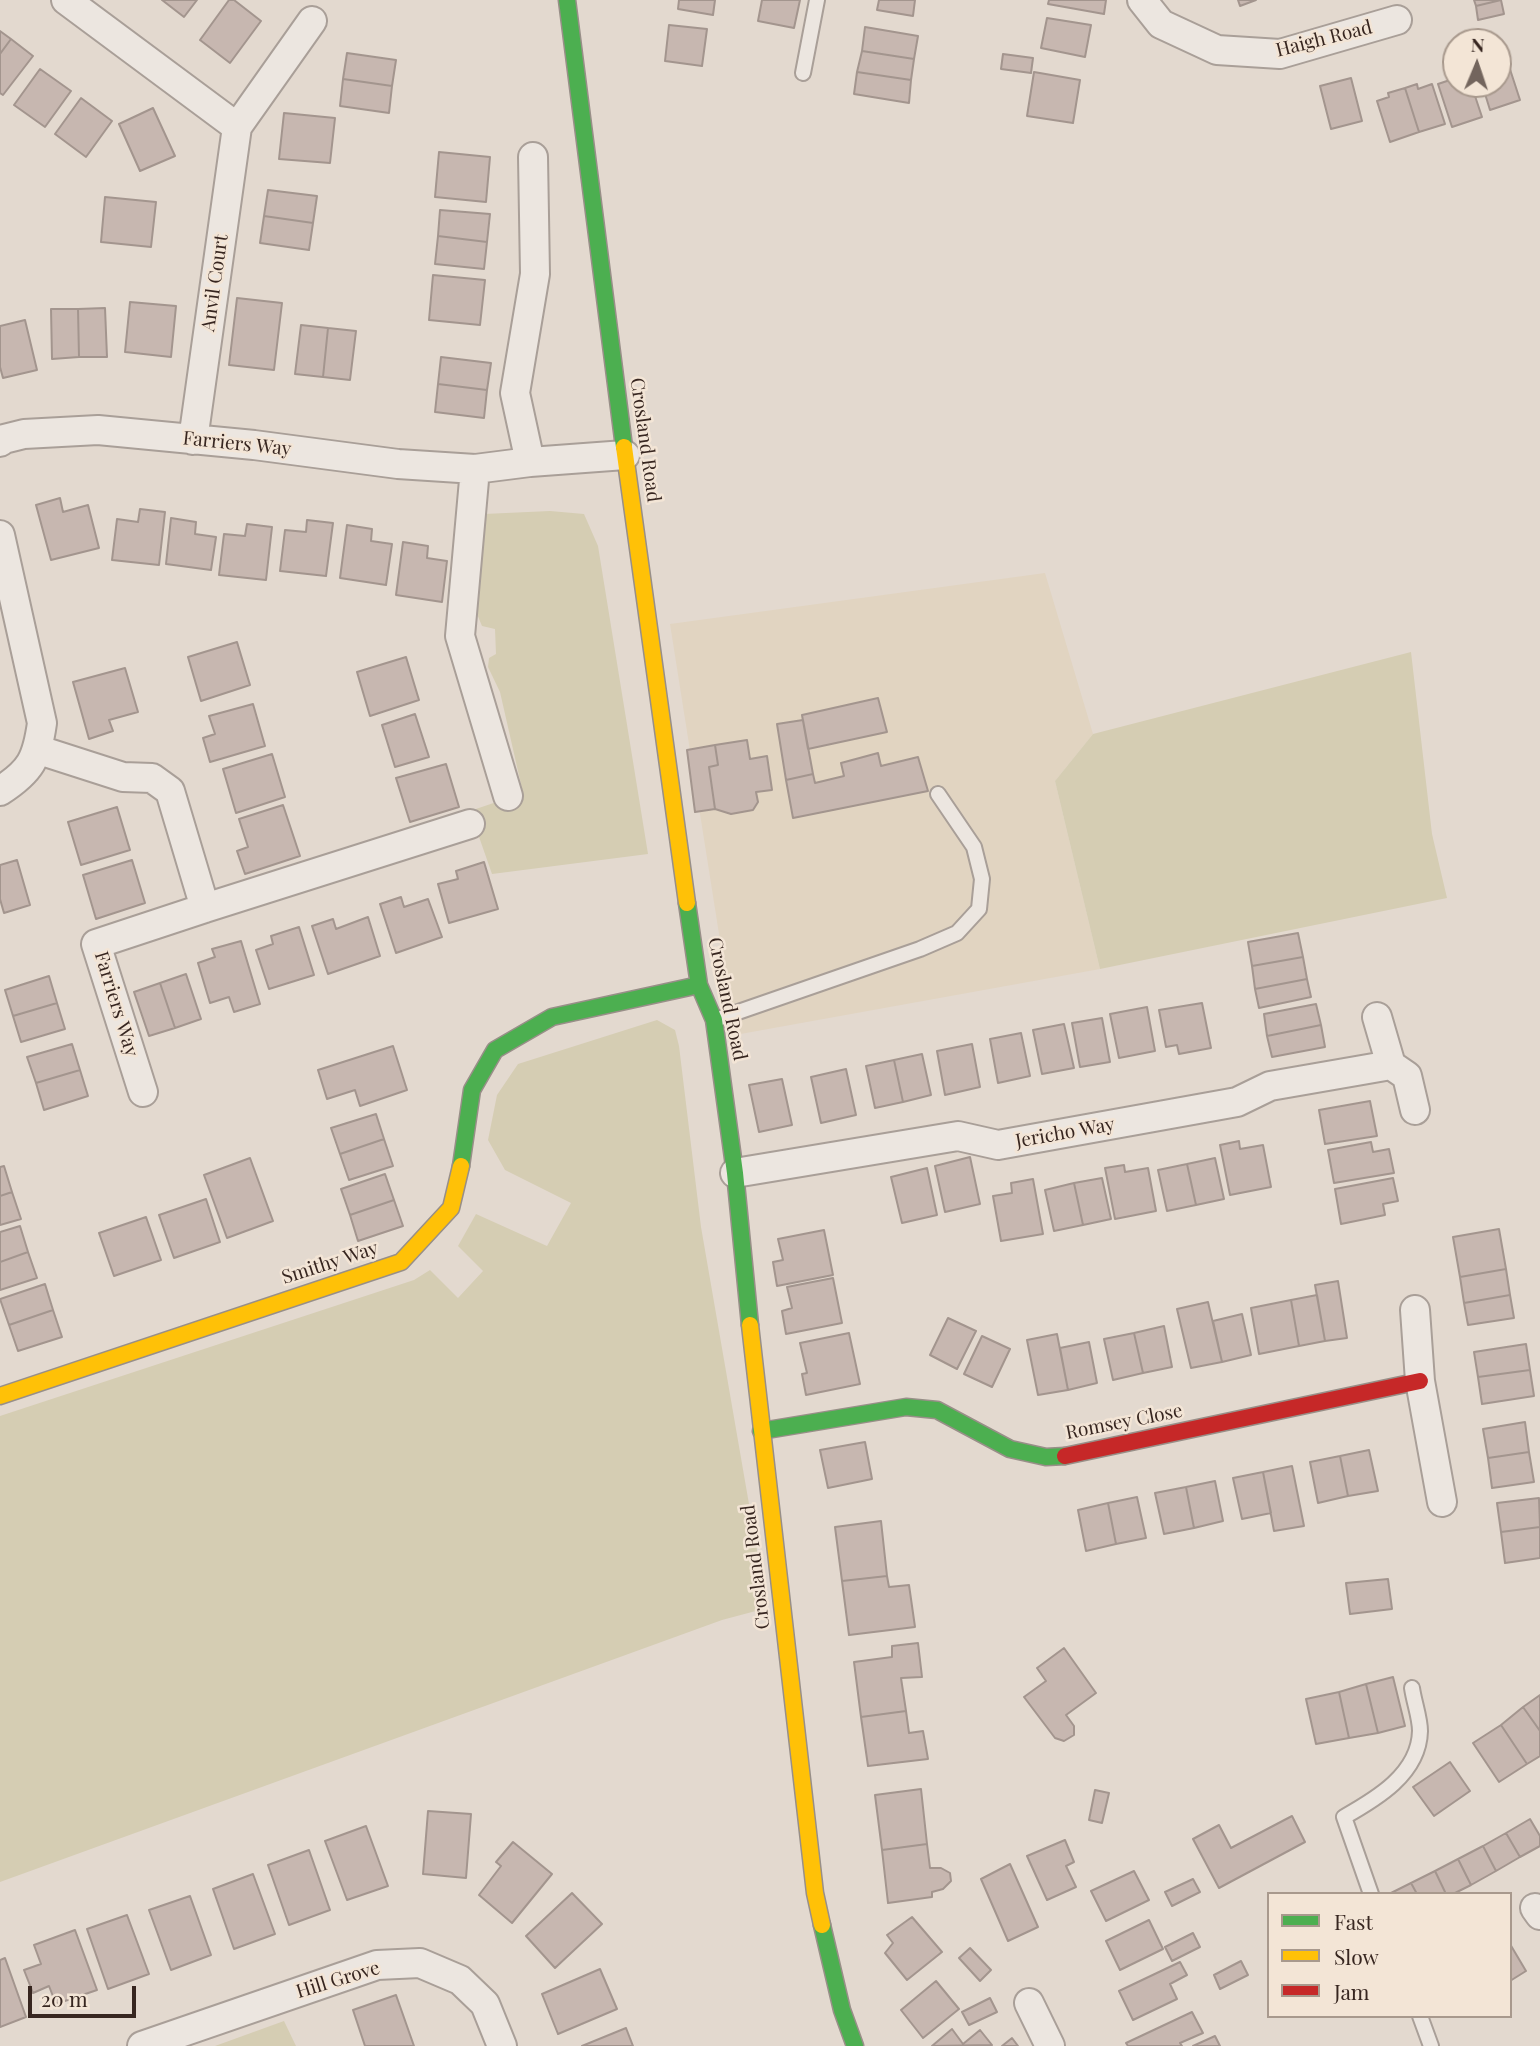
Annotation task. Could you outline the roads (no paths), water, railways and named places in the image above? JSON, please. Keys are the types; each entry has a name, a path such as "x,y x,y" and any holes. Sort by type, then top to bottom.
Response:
{"street":[{"path":"66,0 237,127"},
{"name":"Crosland Road","path":"567,0 625,455 699,985 714,1020 735,1173 761,1432 815,1893 842,2011 855,2046"},
{"name":"Haigh Road","path":"1142,0 1161,24 1217,50 1280,54 1397,20"},
{"name":"Anvil Court","path":"193,439 237,127 312,21"},
{"path":"530,462 515,393 535,274 533,157"},
{"name":"Farriers Way","path":"0,442 24,434 98,429 398,464 475,469 625,455"},
{"path":"475,469 460,636 508,796"},
{"path":"0,535 42,723 38,750 21,777 0,790"},
{"path":"38,750 123,777 152,778 170,791 205,908"},
{"name":"Farriers Way","path":"143,1092 96,944 470,824"},
{"name":"Smithy Way","path":"0,1396 401,1262 451,1208 464,1154 472,1090 495,1050 552,1017 699,985"},
{"path":"1377,1017 1391,1065 1407,1076 1415,1111"},
{"name":"Jericho Way","path":"735,1173 958,1136 998,1145 1237,1102 1270,1086 1391,1065"},
{"path":"1415,1310 1420,1381 1442,1502"},
{"name":"Romsey Close","path":"761,1432 906,1407 937,1410 1010,1449 1046,1457 1071,1456 1420,1381"},
{"name":"Hill Grove","path":"142,2046 377,1965 420,1963 460,1980 485,2004 502,2046"},
{"path":"1029,2003 1050,2046"}],"lane":[{"path":"803,73 817,0"},
{"path":"714,1020 957,933 979,909 982,879 974,847 938,794"},
{"path":"1370,1892 1344,1817 1387,1790 1406,1770 1415,1752 1420,1732 1412,1688"},
{"path":"1421,2018 1431,2046"}]}
